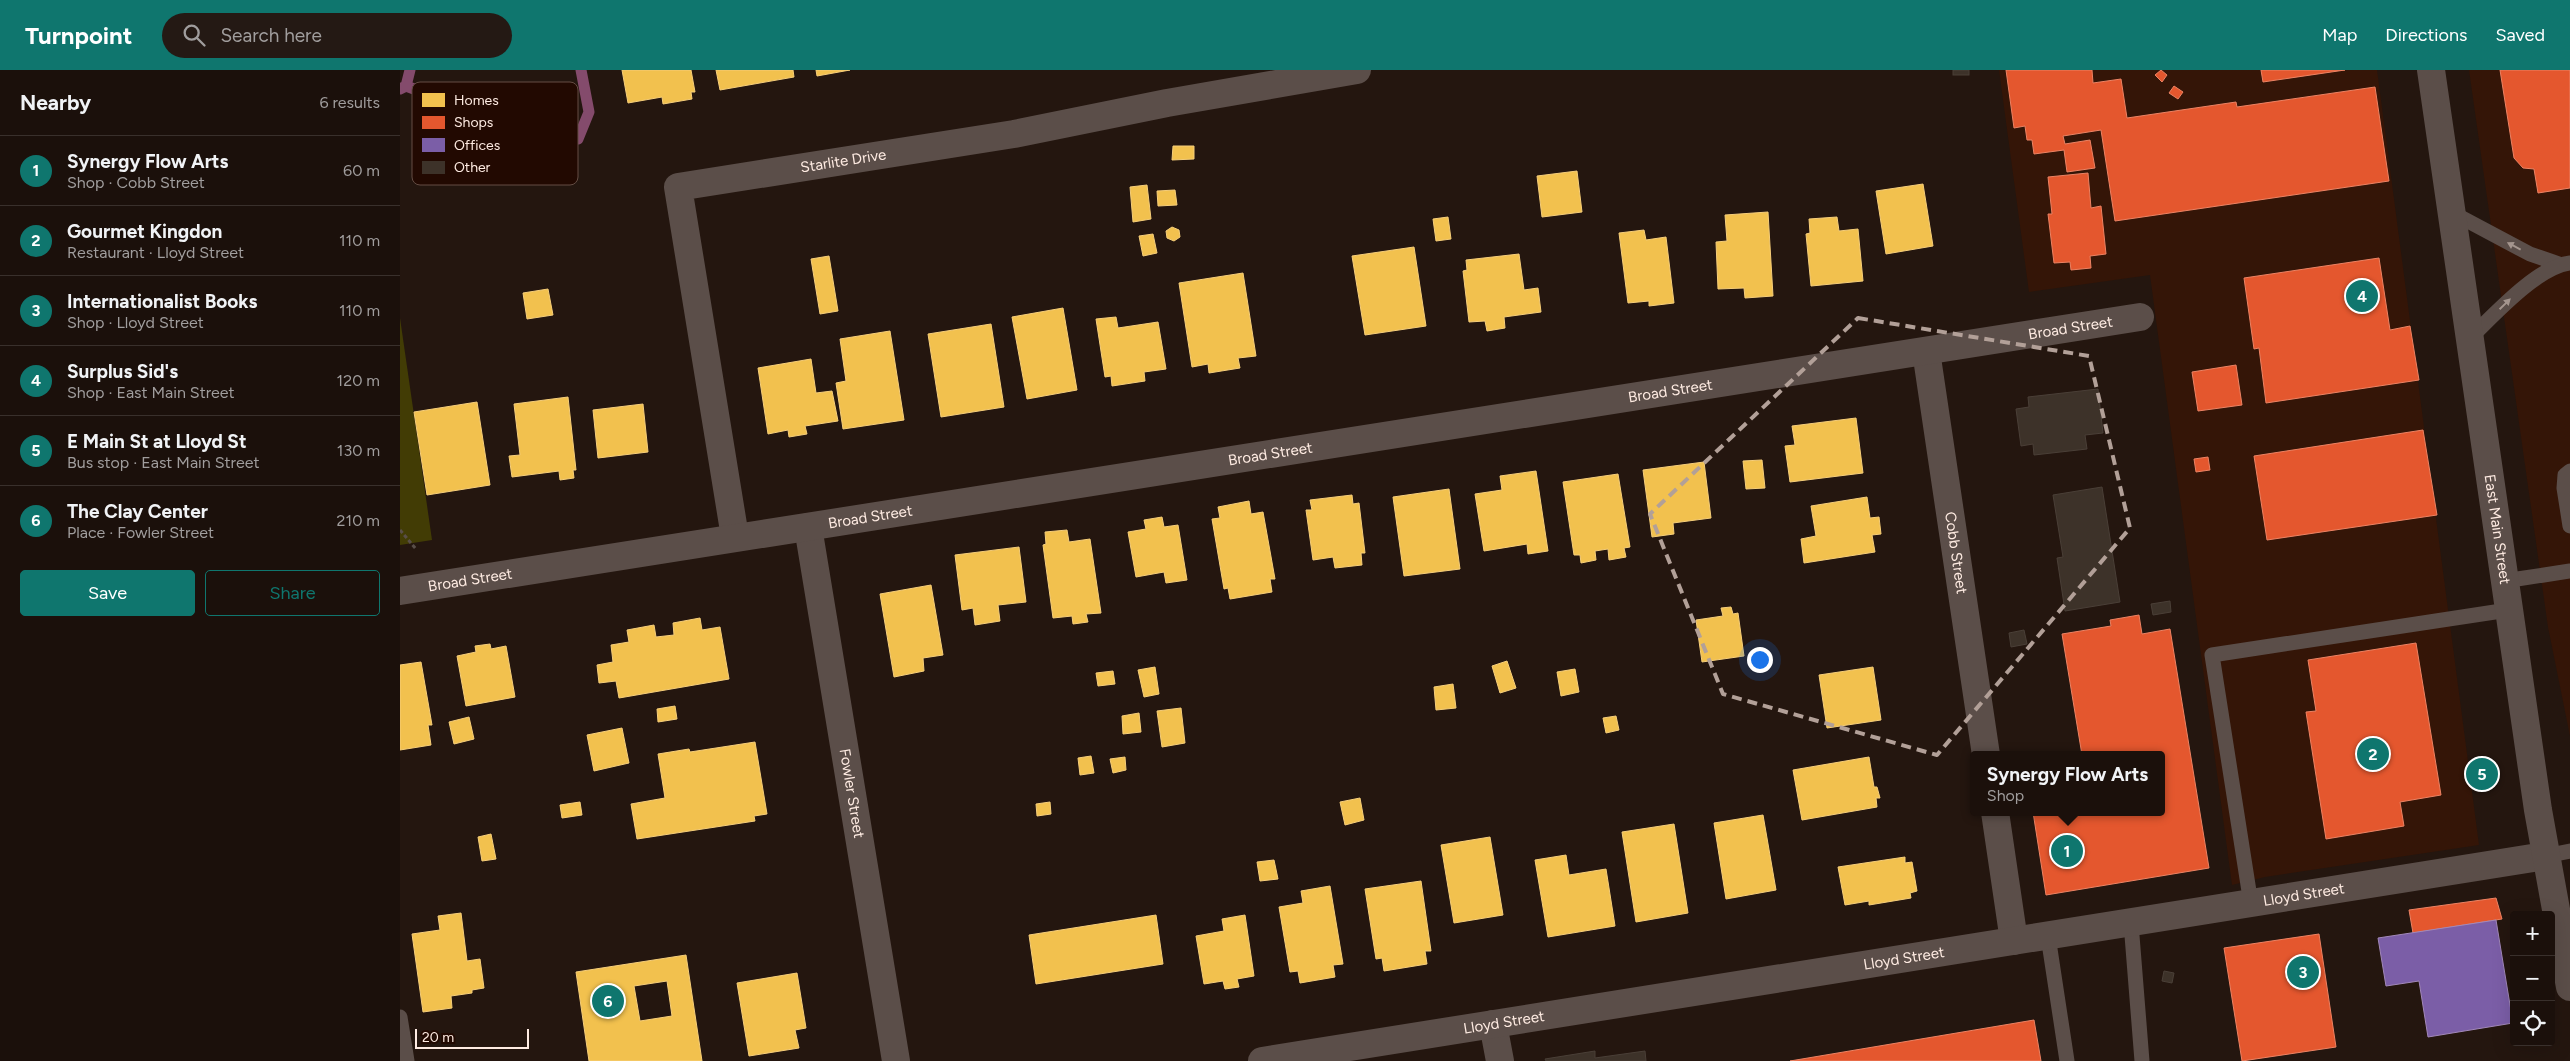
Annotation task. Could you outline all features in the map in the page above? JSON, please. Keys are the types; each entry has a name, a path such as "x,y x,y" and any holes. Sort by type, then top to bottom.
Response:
{"street":[{"name":"Starlite Drive","path":"735,536 678,187 1014,134 1167,103 1358,70"},
{"name":"East Main Street","path":"2431,70 2508,610 2558,854 2570,987"},
{"name":"Broad Street","path":"400,591 735,536 808,527 2140,317"},
{"name":"Cobb Street","path":"1926,351 1985,751"},
{"name":"Fowler Street","path":"808,527 896,1061"},
{"path":"1996,816 2014,941"},
{"name":"Lloyd Street","path":"1262,1061 2558,854"},
{"path":"1493,1024 1500,1061"}],"lane":[{"path":"2451,212 2530,254 2565,264"},
{"path":"2470,338 2519,292 2565,264"},
{"path":"2570,471 2565,475 2564,488 2570,526"},
{"path":"2504,581 2570,571"},
{"path":"2251,904 2212,655 2508,610"},
{"path":"2131,923 2142,1061"},
{"path":"2048,936 2067,1061"},
{"path":"400,1018 407,1061"}],"path":[{"path":"400,530 416,549"}],"highlighted area":[{"path":"1858,318 2089,356 2130,528 1937,755 1723,694 1650,514"}],"shaded area":[{"path":"1999,70 2377,70 2479,845 2265,877 2232,885 2150,275 2029,292"},
{"path":"2469,70 2570,70 2570,736 2548,627"},
{"path":"400,318 432,540 400,545"}],"building: Homes":[{"path":"622,70 691,70 695,92 691,92 692,99 663,104 662,97 628,103"},
{"path":"716,70 793,70 794,77 720,90"},
{"path":"816,70 850,70 817,76"},
{"path":"1173,146 1194,146 1194,159 1172,160"},
{"path":"1577,171 1582,212 1542,217 1537,176"},
{"path":"1923,184 1933,246 1886,254 1876,191"},
{"path":"1147,185 1151,219 1133,222 1130,187"},
{"path":"1175,190 1177,205 1158,206 1157,191"},
{"path":"1768,212 1773,296 1745,298 1744,288 1718,289 1716,242 1727,241 1725,215"},
{"path":"1448,217 1451,239 1436,241 1433,219"},
{"path":"1837,217 1839,231 1858,229 1863,281 1811,286 1806,234 1810,233 1809,219"},
{"path":"1172,227 1179,230 1180,237 1174,241 1167,238 1166,231"},
{"path":"1644,230 1646,240 1666,237 1674,303 1649,306 1649,301 1628,303 1619,233"},
{"path":"1153,234 1157,253 1143,256 1139,236"},
{"path":"1414,247 1426,326 1365,335 1352,256"},
{"path":"1519,254 1524,290 1538,288 1541,312 1504,317 1505,328 1487,331 1485,321 1469,322 1463,271 1467,270 1466,260"},
{"path":"829,256 838,311 820,314 811,259"},
{"path":"1243,273 1256,356 1238,358 1240,368 1209,373 1208,364 1192,367 1179,283"},
{"path":"548,289 553,315 527,319 523,293"},
{"path":"1063,308 1077,390 1027,399 1012,317"},
{"path":"1116,317 1118,328 1158,322 1166,369 1144,372 1145,381 1112,386 1111,376 1105,377 1096,319"},
{"path":"991,324 1004,407 941,417 928,334"},
{"path":"890,331 904,420 843,429 836,383 846,381 840,339"},
{"path":"811,359 816,393 832,391 838,421 805,426 807,434 789,437 788,430 768,434 758,368"},
{"path":"568,397 576,470 573,470 574,478 560,480 559,471 512,477 509,456 520,455 514,404"},
{"path":"477,402 490,485 427,495 414,412"},
{"path":"643,404 648,452 598,458 593,410"},
{"path":"1856,418 1863,473 1790,482 1785,446 1795,445 1792,426"},
{"path":"1762,460 1765,488 1746,489 1743,461"},
{"path":"1704,462 1711,518 1673,523 1674,534 1652,537 1643,470"},
{"path":"1536,471 1548,551 1528,554 1527,544 1484,551 1475,494 1502,490 1500,476"},
{"path":"1618,474 1630,547 1624,548 1626,557 1609,560 1608,549 1595,551 1596,560 1581,563 1580,555 1574,555 1563,482"},
{"path":"1449,489 1460,569 1404,576 1393,497"},
{"path":"1352,495 1353,504 1359,503 1365,553 1361,553 1362,565 1335,568 1333,557 1313,560 1306,510 1312,510 1310,500"},
{"path":"1867,497 1870,518 1879,517 1881,534 1872,535 1875,552 1804,563 1801,539 1816,536 1811,506"},
{"path":"1249,501 1251,514 1263,512 1275,579 1270,579 1272,592 1230,599 1228,588 1224,589 1212,519 1220,518 1218,507"},
{"path":"1162,517 1164,527 1178,525 1187,580 1166,583 1164,572 1136,577 1128,532 1146,529 1144,520"},
{"path":"1067,530 1069,542 1090,539 1101,613 1086,614 1088,622 1073,624 1072,616 1053,618 1043,545 1046,544 1045,532"},
{"path":"1019,547 1026,602 998,605 1000,621 975,625 973,608 962,610 955,555"},
{"path":"931,585 943,655 923,658 924,671 894,677 880,594"},
{"path":"1731,607 1733,614 1738,613 1744,656 1702,662 1696,620 1723,616 1721,608"},
{"path":"700,618 702,630 720,627 729,679 619,698 616,681 599,683 597,665 613,662 611,645 629,642 627,630 654,625 656,637 674,635 673,623"},
{"path":"490,644 491,649 506,646 515,697 466,706 457,656 476,652 475,646"},
{"path":"1507,661 1516,688 1500,693 1492,666"},
{"path":"421,662 432,725 428,725 431,745 400,750 400,665"},
{"path":"1155,667 1159,694 1144,697 1138,670"},
{"path":"1873,667 1881,720 1827,728 1819,675"},
{"path":"1575,669 1579,692 1561,696 1557,672"},
{"path":"1113,671 1115,684 1098,686 1096,673"},
{"path":"1453,684 1456,708 1436,710 1434,687"},
{"path":"675,706 677,719 658,722 657,709"},
{"path":"1181,708 1185,743 1162,747 1157,711"},
{"path":"1139,713 1141,732 1123,734 1122,716"},
{"path":"1616,716 1619,730 1606,733 1603,718"},
{"path":"469,717 474,739 454,744 449,722"},
{"path":"622,728 629,763 594,771 587,735"},
{"path":"755,742 767,814 754,816 755,821 637,839 631,804 665,798 658,754 689,749 690,752"},
{"path":"1091,756 1094,773 1080,775 1078,758"},
{"path":"1125,757 1126,770 1113,773 1110,759"},
{"path":"1869,757 1874,787 1877,787 1880,798 1876,798 1877,807 1802,820 1793,770"},
{"path":"1360,798 1364,820 1345,825 1340,802"},
{"path":"580,802 582,815 562,818 560,805"},
{"path":"1050,802 1051,814 1037,816 1036,804"},
{"path":"1763,815 1776,890 1726,899 1714,823"},
{"path":"1674,824 1688,913 1636,922 1622,832"},
{"path":"491,834 496,859 482,861 478,837"},
{"path":"1490,837 1503,915 1454,923 1441,845"},
{"path":"1566,855 1569,875 1606,869 1615,926 1548,937 1535,860"},
{"path":"1905,857 1905,863 1912,862 1917,891 1910,893 1911,898 1869,905 1869,901 1845,905 1838,867"},
{"path":"1274,860 1278,879 1260,881 1257,862"},
{"path":"1421,881 1431,951 1425,951 1427,964 1384,971 1382,958 1376,959 1365,889"},
{"path":"1330,886 1343,964 1333,965 1335,977 1300,983 1298,971 1290,972 1279,907 1303,903 1301,891"},
{"path":"461,913 467,961 480,959 484,988 472,990 472,993 451,996 452,1008 423,1012 412,934 440,930 438,916"},
{"path":"1156,915 1163,964 1036,984 1029,935"},
{"path":"1245,915 1254,976 1237,979 1239,987 1225,989 1223,981 1204,984 1196,936 1224,931 1222,919"},
{"path":"686,955 702,1061 589,1061 576,972","holes":["667,981 672,1016 640,1021 634,986"]},
{"path":"797,973 806,1028 795,1030 799,1048 749,1056 737,983"}],"building: Shops":[{"path":"2006,70 2092,70 2093,83 2121,79 2127,118 2236,102 2237,107 2375,87 2389,181 2115,221 2101,130 2063,136 2065,144 2090,140 2095,168 2067,172 2064,150 2034,154 2032,140 2027,140 2025,126 2014,128"},
{"path":"2161,70 2167,75 2162,82 2155,75"},
{"path":"2261,70 2345,70 2263,82"},
{"path":"2500,70 2570,70 2570,188 2538,193 2534,169 2523,168 2514,158"},
{"path":"2174,86 2183,92 2178,99 2169,93"},
{"path":"2088,173 2091,208 2101,206 2106,254 2090,256 2091,268 2071,270 2070,262 2054,263 2048,214 2052,214 2048,177"},
{"path":"2379,258 2390,330 2410,326 2419,380 2266,403 2259,348 2254,349 2244,278"},
{"path":"2236,365 2242,405 2198,411 2192,372"},
{"path":"2423,430 2437,515 2267,540 2254,456"},
{"path":"2208,457 2210,470 2196,472 2194,459"},
{"path":"2139,615 2142,634 2170,629 2209,868 2046,895 2034,816 2165,816 2165,751 2081,751 2062,634 2111,626 2110,620"},
{"path":"2416,643 2441,795 2400,802 2404,826 2326,839 2306,712 2316,711 2308,660"},
{"path":"2496,898 2502,919 2413,933 2409,910"},
{"path":"2319,934 2336,1047 2242,1061 2224,948"},
{"path":"2034,1020 2041,1061 1790,1061"}],"building: Offices":[{"path":"2496,920 2510,1005 2510,1023 2428,1037 2419,981 2386,986 2378,938"}],"building: Other":[{"path":"1953,70 1969,70 1969,75 1953,75"},
{"path":"2098,389 2103,433 2085,435 2087,449 2034,455 2033,444 2021,446 2016,409 2029,407 2028,397"},
{"path":"2102,487 2120,602 2065,611 2057,558 2063,557 2053,495"},
{"path":"2170,601 2171,612 2153,615 2151,604"},
{"path":"2024,630 2027,644 2011,647 2009,633"},
{"path":"2164,971 2174,973 2172,983 2162,981"},
{"path":"1595,1051 1595,1058 1645,1051 1646,1061 1546,1061 1545,1059"}],"waterway":[{"path":"400,89 406,86 410,70"},
{"path":"578,139 589,112 581,70"},
{"path":"406,86 412,88"}],"place":[{"name":"Surplus Sid's","path":"2362,296"},
{"name":"Gourmet Kingdon","path":"2373,754"},
{"name":"E Main St at Lloyd St","path":"2482,774"},
{"name":"Synergy Flow Arts","path":"2067,851"},
{"name":"Internationalist Books","path":"2303,972"},
{"name":"The Clay Center","path":"608,1001"}]}
